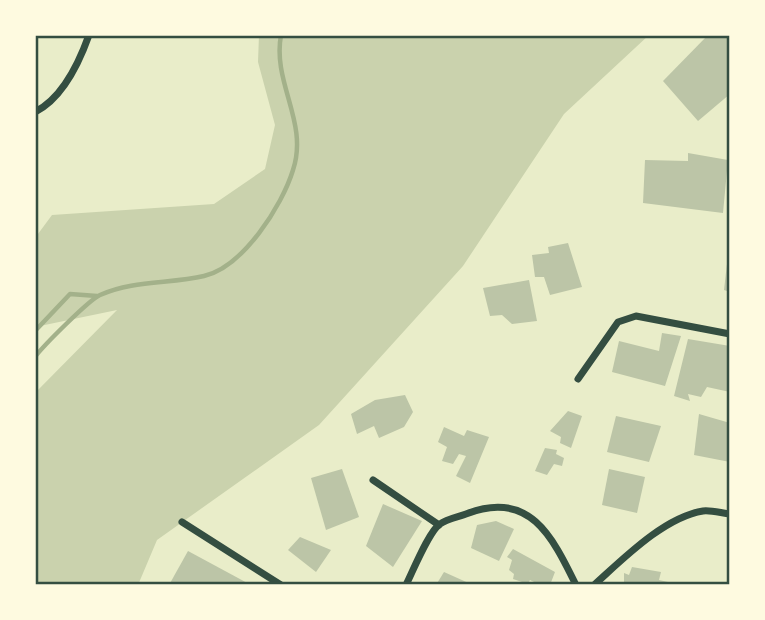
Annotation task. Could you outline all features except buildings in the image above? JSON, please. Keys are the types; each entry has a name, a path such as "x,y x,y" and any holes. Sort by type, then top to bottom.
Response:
{"street":[{"path":"35,112 55,97 66,83 89,35"},
{"path":"578,379 618,322 636,316 730,334"},
{"path":"373,480 439,524"},
{"path":"406,585 439,524 483,507 512,507 535,520 555,542 576,585"},
{"path":"594,585 638,546 682,517 705,511 730,514"},
{"path":"182,523 281,585"}],"green space":[{"path":"259,35 649,35 564,114 463,266 319,425 157,540 138,585 35,585 35,393 117,310 35,327 35,238 52,215 214,204 265,169 275,125 258,62"}],"waterway":[{"path":"35,357 66,324 100,295 125,287 204,276 233,261 259,233 288,185 297,152 294,119 281,70 281,35"},
{"path":"35,331 70,294 97,296"}]}
